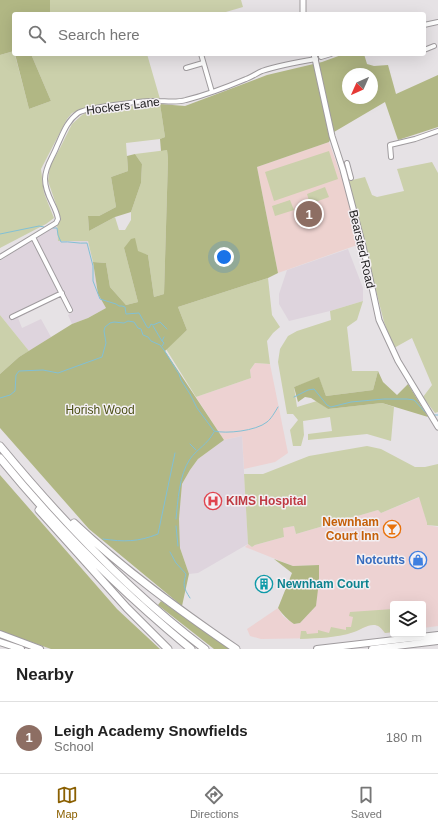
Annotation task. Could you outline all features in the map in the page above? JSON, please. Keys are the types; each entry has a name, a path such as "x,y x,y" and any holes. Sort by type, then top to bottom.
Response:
{"highway":[{"path":"0,446 50,504 90,546 171,622 205,649"},
{"path":"0,458 20,483 78,545 106,573 191,649"},
{"path":"20,483 32,501 60,534 139,621 168,649"},
{"path":"50,504 69,518 146,586 236,649"},
{"path":"0,634 40,649"},
{"path":"317,649 438,635"},
{"path":"372,649 438,641"},
{"path":"0,642 21,649"}],"street":[{"path":"303,0 303,12"},
{"path":"426,25 438,22"},
{"path":"426,49 434,46"},
{"path":"201,56 212,92"},
{"name":"Hockers Lane","path":"0,257 56,223 58,219 48,198 46,188 45,180 47,165 68,122 79,112 111,106 153,101 184,101 247,79 261,72 287,64 320,57"},
{"name":"Bearsted Road","path":"320,57 332,136 345,169 379,320 398,361 438,427"},
{"path":"186,68 203,63"},
{"path":"192,66 194,73"},
{"path":"391,157 388,144 416,139 438,131"},
{"path":"347,162 345,169 351,178"},
{"path":"33,236 70,310"},
{"path":"12,317 62,293"}],"shaded area":[{"path":"329,142 344,184 360,244 278,273 257,167"},
{"path":"57,224 58,241 88,241 98,294 106,308 88,318 72,324 68,315 73,312 36,238"},
{"path":"32,240 60,297 18,318 22,328 41,319 51,337 29,351 0,315 0,261"},
{"path":"348,249 363,288 363,301 289,321 279,304 279,294 287,270"},
{"path":"255,363 270,364 288,453 275,462 244,469 242,436 224,440 196,397 251,378 250,370"},
{"name":"KIMS Hospital","path":"242,436 248,544 198,573 189,574 180,548 179,519 182,484 198,459 224,440"},
{"path":"420,497 427,525 438,527 438,626 426,628 426,601 390,601 390,632 385,633 380,627 370,625 348,634 322,638 261,639 250,636 247,629 278,608 283,616 288,620 294,624 300,623 316,606 319,565 293,566 245,547 248,544 252,547 284,537 282,528 294,526 296,534 378,510 381,513"}],"green space":[{"path":"0,0 50,0 50,12 12,12 12,52 0,55"},
{"path":"48,0 241,0 243,7 226,12 43,12"},
{"path":"12,52 12,56 15,56 29,109 51,101 32,56 148,56 160,99 86,108 72,113 67,119 41,169 44,193 54,218 46,224 0,248 0,55"},
{"path":"16,56 32,56 51,101 29,109"},
{"name":"Horish Wood","path":"338,56 365,56 367,64 374,66 388,65 396,94 438,75 438,127 398,140 385,102 334,132 329,142 257,167 278,273 268,278 178,307 187,330 165,351 224,440 198,459 182,484 179,519 180,548 189,574 182,606 89,529 0,428 0,374 19,357 72,324 88,318 106,308 98,294 93,262 106,263 110,287 126,305 138,302 124,248 131,239 135,238 138,251 148,255 154,297 164,294 168,159 167,150 161,151 160,139 165,137 160,104 185,106 267,75 322,62"},
{"path":"160,104 165,137 160,139 126,143 128,171 111,177 116,207 99,216 88,217 89,231 115,217 119,230 125,230 131,220 131,212 141,183 142,164 135,154 167,150 164,294 154,297 148,255 124,248 138,302 126,305 110,287 106,263 93,262 88,241 58,241 57,224 61,219 48,181 50,166 72,124 89,111"},
{"path":"329,151 338,179 274,201 265,172"},
{"path":"135,154 142,164 141,183 131,212 115,217 89,231 88,216 99,216 116,207 111,177 128,171 127,156"},
{"path":"432,162 438,173 438,412 435,413 423,397 432,385 412,338 394,348 384,322 348,181 365,177 372,195 377,197 404,191 397,169"},
{"path":"325,187 329,197 310,204 307,194"},
{"path":"290,200 294,210 275,216 272,206"},
{"path":"268,278 272,315 280,327 267,341 270,364 255,363 250,370 251,378 196,397 166,349 187,330 178,307"},
{"path":"363,301 357,320 347,327 352,371 378,371 373,390 326,396 319,378 294,387 297,407 317,401 328,409 382,403 394,407 391,441 367,434 308,440 308,434 332,431 330,417 303,421 304,435 301,446 293,446 290,430 298,420 293,414 287,414 278,362 280,349 288,336 297,331 331,320 330,311"},
{"path":"0,315 29,351 19,357 0,374"},
{"path":"378,371 383,382 397,395 408,384 428,417 382,403 328,409 311,398 305,397 298,402 294,387 319,377 326,396 373,390"},
{"path":"367,446 381,449 415,467 425,467 438,464 438,526 427,525 419,497 381,513 378,510 296,534 294,526 283,528 284,537 252,547 248,544 244,474 263,474 309,456"},
{"path":"0,475 117,609 160,649 51,649 0,631"},
{"path":"274,559 293,566 319,565 316,606 300,623 294,624 285,617 278,608 292,573"},
{"path":"161,601 230,649 214,649 158,605"},
{"path":"390,609 390,632 385,633 377,625 372,625 341,635 300,639 301,631 306,631 307,634 318,633 318,630 329,633 331,627 346,630 346,627 351,627 353,617 349,616 350,612"}],"waterway":[{"path":"0,234 39,226 44,227"},
{"path":"53,228 57,228 61,242 87,243 93,266 93,281 100,299 125,307 126,314 139,313 149,328 151,324 153,325 160,322 167,329"},
{"path":"0,398 10,395 15,391 16,375 19,371 43,370 58,373 102,357 106,343 104,331 105,327 110,323 124,323 128,321 134,322 138,328 141,329 143,335 160,345 164,350 197,408 214,431 233,432 256,428 268,421 278,407"},
{"path":"153,326 162,341"},
{"path":"162,346 164,343 162,341 164,337"},
{"path":"294,397 308,390 314,389 327,405 331,407 351,402 384,399 407,399 414,400 426,413"},
{"path":"176,519 181,480 186,465 214,432"},
{"path":"190,444 196,450"},
{"path":"103,539 131,541 144,539 158,534 175,453"},
{"path":"176,526 178,546"},
{"path":"170,552 176,563 186,574 184,586 190,598"}],"place":[{"name":"Leigh Academy Snowfields","path":"309,214"},
{"name":"KIMS Hospital","path":"213,501"},
{"name":"Newnham Court Inn","path":"392,529"},
{"name":"Notcutts","path":"418,560"},
{"name":"Newnham Court","path":"264,584"}]}
